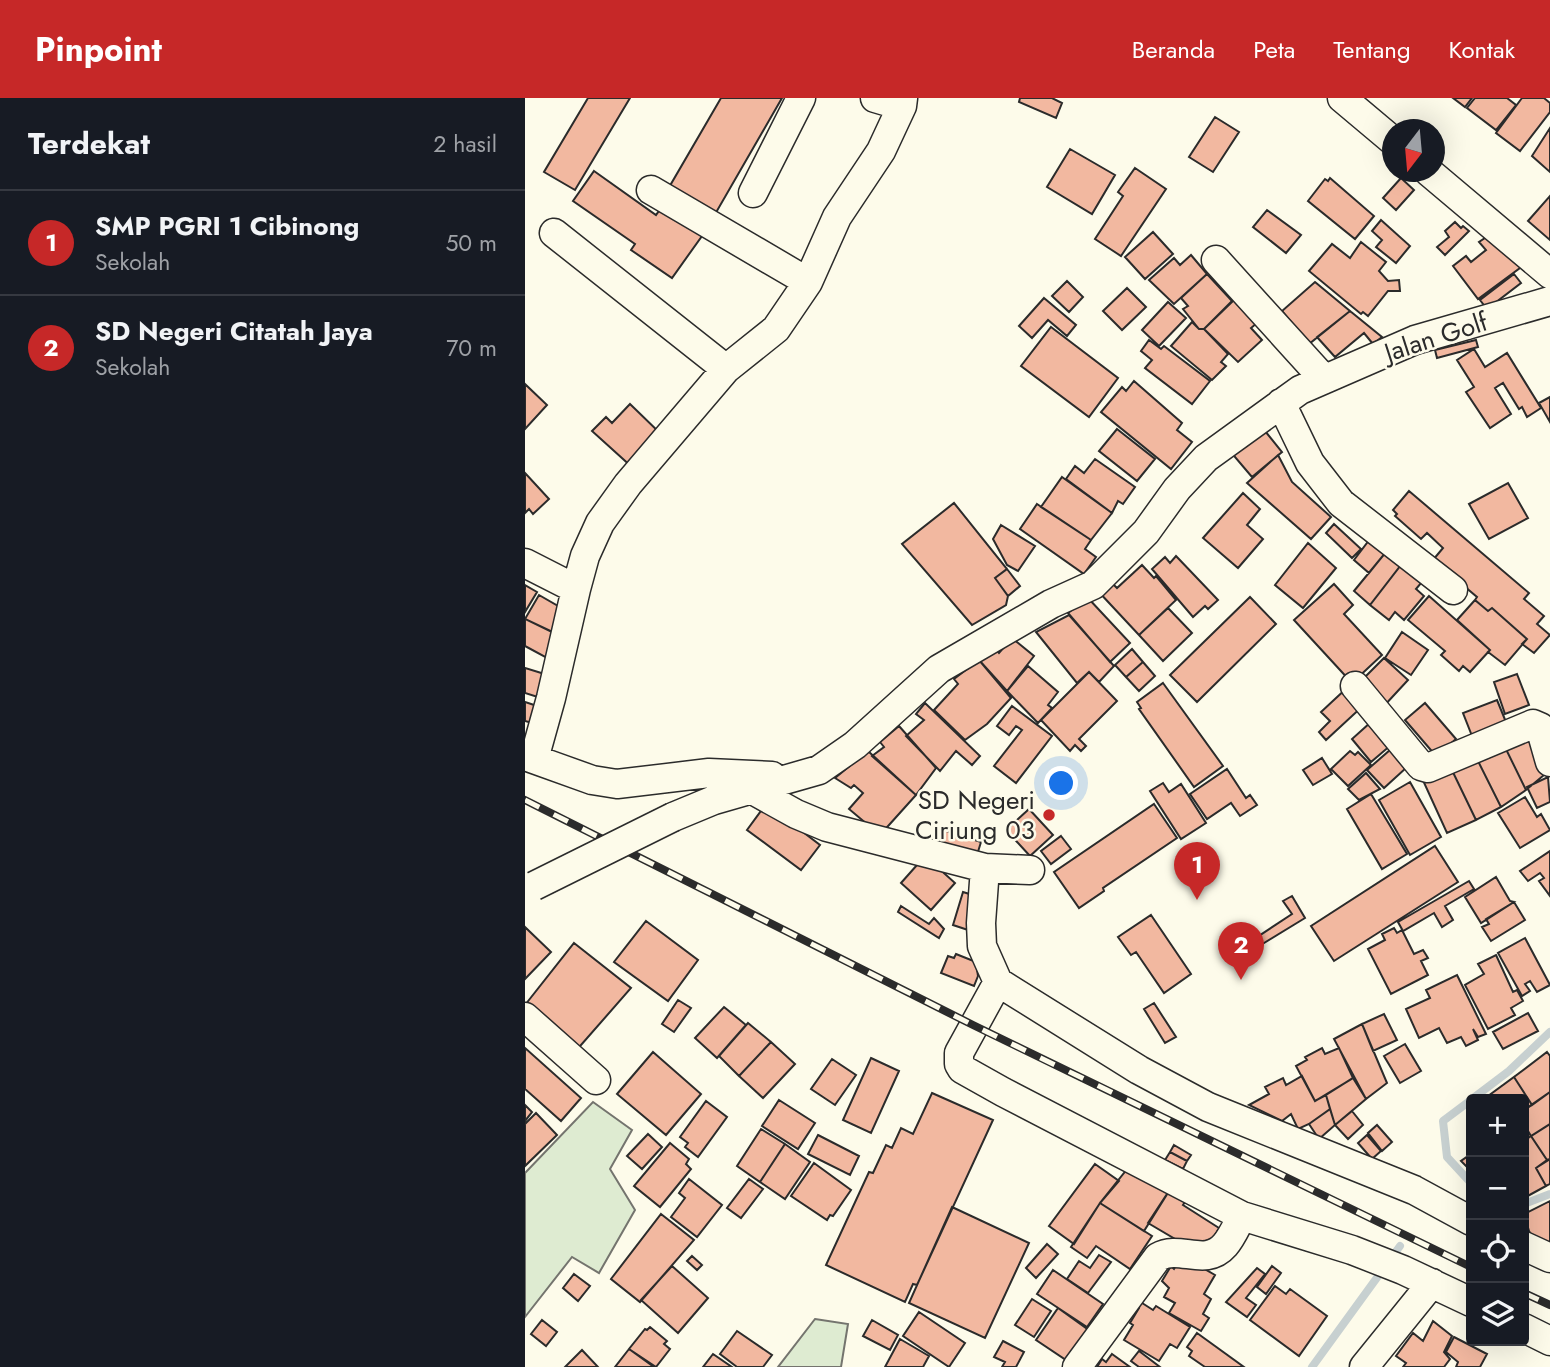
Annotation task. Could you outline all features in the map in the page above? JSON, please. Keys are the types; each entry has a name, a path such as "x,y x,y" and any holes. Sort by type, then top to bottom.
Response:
{"street":[{"path":"753,193 801,98"},
{"path":"796,778 709,773 617,784 592,780 529,757 551,698 585,556 600,523 628,484 726,369 776,329 808,282 837,217 881,151 903,102 875,98"},
{"path":"1342,98 1382,132"},
{"path":"1441,182 1550,274"},
{"path":"651,190 808,282"},
{"path":"554,233 726,369"},
{"path":"1216,260 1323,378"},
{"name":"Jalan Golf","path":"529,887 714,800 819,770 855,746 939,669 1051,604 1093,585 1146,532 1177,489 1206,458 1281,402 1323,378 1415,340 1550,302"},
{"path":"1281,402 1310,463 1341,503 1453,590"},
{"path":"525,563 576,589"},
{"path":"1355,686 1421,766 1428,768 1533,724 1540,727 1550,762"},
{"path":"751,789 796,814 827,827 985,868 1030,870"},
{"path":"985,868 982,946 998,982 1139,1070 1208,1107 1413,1190 1469,1220"},
{"path":"998,982 959,1053 962,1069 1242,1216 1352,1250 1403,1270 1466,1300"},
{"path":"525,1017 596,1080"},
{"path":"1077,1367 1158,1257 1174,1251 1188,1256 1212,1255 1226,1245 1242,1216"},
{"path":"1529,1248 1550,1258"},
{"path":"1364,1367 1431,1283"},
{"path":"1529,1330 1550,1341"}],"green space":[{"path":"593,1102 632,1130 610,1169 635,1210 599,1273 572,1257 525,1317 525,1173"},
{"path":"815,1319 848,1324 841,1367 778,1367"}],"building":[{"path":"588,98 630,98 575,190 544,172"},
{"path":"721,98 782,98 710,223 664,196"},
{"path":"1020,98 1052,98 1062,103 1056,118 1019,102"},
{"path":"1453,98 1472,98 1465,107"},
{"path":"1475,98 1507,98 1516,105 1496,130 1467,108"},
{"path":"1522,98 1544,98 1550,103 1550,112 1520,151 1496,133"},
{"path":"1215,117 1239,132 1213,172 1189,157"},
{"path":"1550,128 1550,172 1532,156"},
{"path":"1070,149 1115,175 1092,214 1047,187"},
{"path":"1135,168 1166,189 1121,256 1095,239 1123,196 1118,192"},
{"path":"594,171 656,215 666,201 707,229 672,278 631,250 635,244 573,201"},
{"path":"1330,178 1374,216 1355,239 1308,201 1325,179 1328,181"},
{"path":"1397,182 1405,182 1414,190 1396,210 1383,198"},
{"path":"1550,196 1550,240 1528,221"},
{"path":"1267,210 1301,235 1286,253 1253,227"},
{"path":"1381,220 1410,246 1396,263 1376,247 1382,240 1372,231"},
{"path":"1455,222 1469,231 1445,255 1437,247 1449,237 1445,231"},
{"path":"1497,230 1524,265 1478,299 1453,266 1466,256 1471,262 1486,250 1479,242"},
{"path":"1153,232 1173,254 1145,279 1125,257"},
{"path":"1361,242 1386,262 1379,271 1388,281 1399,280 1400,291 1388,291 1368,316 1363,312 1361,314 1309,271 1332,244 1350,258"},
{"path":"1191,255 1207,274 1174,304 1149,280 1174,258 1180,265"},
{"path":"1207,274 1232,301 1204,329 1199,329 1183,309 1188,306 1181,298"},
{"path":"1514,274 1521,283 1487,309 1480,300"},
{"path":"1067,281 1083,297 1069,312 1052,296"},
{"path":"1315,282 1350,311 1309,344 1282,311"},
{"path":"1127,288 1146,307 1122,330 1103,311"},
{"path":"1044,298 1076,325 1067,336 1048,320 1032,338 1019,326"},
{"path":"1235,299 1257,323 1251,328 1262,340 1238,362 1204,329"},
{"path":"1168,302 1186,318 1159,346 1142,330"},
{"path":"1350,311 1382,337 1373,344 1364,333 1335,357 1317,337"},
{"path":"1192,322 1199,329 1204,329 1228,354 1221,362 1226,366 1212,380 1171,346"},
{"path":"1051,327 1118,378 1089,417 1021,366"},
{"path":"1149,340 1161,349 1164,346 1210,381 1192,404 1145,368 1152,360 1141,351"},
{"path":"1476,340 1478,347 1437,358 1435,350"},
{"path":"1474,349 1485,367 1507,353 1541,408 1527,417 1503,383 1495,388 1511,414 1490,428 1466,392 1474,387 1457,360"},
{"path":"1134,381 1182,423 1177,430 1192,442 1171,469 1101,412 1122,387 1126,391"},
{"path":"525,384 547,405 525,429"},
{"path":"1550,397 1550,422 1539,403"},
{"path":"630,404 662,435 633,468 592,431 606,417 612,423"},
{"path":"1261,426 1282,452 1252,477 1229,450"},
{"path":"1117,429 1155,459 1137,481 1099,451"},
{"path":"1278,455 1292,482 1331,517 1311,539 1247,483"},
{"path":"1095,459 1135,487 1123,504 1118,501 1112,513 1066,479 1075,466 1084,473"},
{"path":"525,473 549,499 533,514 529,509 525,513"},
{"path":"1062,477 1112,513 1091,540 1041,507"},
{"path":"1508,483 1528,518 1489,539 1469,504"},
{"path":"1409,491 1529,593 1524,599 1544,616 1537,624 1550,635 1534,653 1522,644 1527,639 1492,608 1488,611 1475,600 1477,597 1433,560 1443,548 1427,533 1421,539 1395,516 1397,514 1393,510"},
{"path":"1243,493 1260,509 1247,525 1263,539 1238,568 1203,538"},
{"path":"954,503 1007,569 995,578 1008,596 1006,605 972,625 902,544"},
{"path":"1037,504 1091,540 1085,549 1096,557 1084,574 1020,529"},
{"path":"1334,524 1361,549 1352,558 1326,533"},
{"path":"1001,525 1035,546 1018,571 1007,565 993,539"},
{"path":"1370,539 1386,552 1369,573 1354,560"},
{"path":"1308,543 1336,568 1303,608 1275,585"},
{"path":"1386,552 1401,565 1370,605 1354,591"},
{"path":"1176,556 1218,600 1208,609 1205,606 1193,617 1152,569 1165,557 1170,563"},
{"path":"1142,565 1154,578 1156,576 1176,600 1139,635 1097,590 1109,580 1117,588"},
{"path":"1401,565 1422,582 1416,589 1424,596 1404,620 1395,612 1389,620 1370,605"},
{"path":"1007,569 1020,586 1008,596 995,578"},
{"path":"1334,584 1353,605 1344,614 1382,655 1352,683 1294,620"},
{"path":"525,585 537,592 525,612"},
{"path":"539,595 558,606 552,632 525,619"},
{"path":"1429,596 1490,650 1470,672 1463,666 1459,671 1441,655 1445,651 1408,620"},
{"path":"1250,597 1276,624 1197,702 1170,675"},
{"path":"1088,598 1130,643 1110,662 1068,613"},
{"path":"1475,600 1488,611 1492,608 1527,639 1505,665 1488,652 1490,650 1457,620"},
{"path":"1168,608 1192,633 1163,661 1139,635"},
{"path":"1069,615 1114,666 1099,682 1089,672 1077,683 1036,632"},
{"path":"525,619 559,635 547,658 525,646"},
{"path":"1402,632 1428,650 1411,675 1385,658"},
{"path":"1012,638 1034,656 1007,691 979,660 994,647 999,653"},
{"path":"1132,649 1143,662 1126,677 1115,665"},
{"path":"1384,658 1408,680 1383,707 1359,683"},
{"path":"979,660 1011,698 987,724 965,740 934,710 958,684 954,679"},
{"path":"1143,662 1155,676 1139,691 1126,677"},
{"path":"1028,666 1058,692 1048,705 1052,708 1038,723 1007,691"},
{"path":"525,668 551,676 544,699 525,693"},
{"path":"1089,672 1117,701 1079,739 1086,746 1081,751 1075,745 1070,751 1041,720"},
{"path":"1517,674 1529,705 1505,714 1494,682"},
{"path":"1163,683 1223,766 1194,787 1139,709 1141,708 1137,702"},
{"path":"1349,686 1365,704 1326,740 1319,732 1330,721 1321,712"},
{"path":"1497,700 1508,727 1474,741 1463,713"},
{"path":"525,702 537,706 532,723 525,721"},
{"path":"925,703 980,756 972,765 956,751 940,771 906,736 924,720 916,714"},
{"path":"1425,703 1456,739 1436,756 1405,720"},
{"path":"1012,706 1052,736 1016,783 994,766 1022,730 1016,726 1009,735 997,726"},
{"path":"1371,722 1391,745 1371,762 1352,739"},
{"path":"899,726 936,768 916,795 872,756 884,747 880,742"},
{"path":"1525,731 1544,775 1526,790 1502,741"},
{"path":"1502,741 1526,790 1501,807 1474,753"},
{"path":"1390,750 1406,768 1384,788 1367,770"},
{"path":"868,751 916,795 880,835 849,809 863,793 854,785 851,788 835,778"},
{"path":"1350,751 1355,755 1358,752 1371,765 1348,786 1331,769"},
{"path":"1474,753 1501,807 1476,820 1449,764"},
{"path":"1322,758 1332,774 1313,785 1303,770"},
{"path":"1449,764 1476,820 1447,833 1421,776"},
{"path":"1227,769 1246,798 1250,795 1257,805 1240,816 1231,803 1207,819 1190,794"},
{"path":"1366,773 1380,789 1359,800 1348,789"},
{"path":"1548,777 1550,802 1537,808 1527,787"},
{"path":"1410,782 1441,837 1410,855 1379,800"},
{"path":"1163,783 1169,792 1181,784 1206,823 1181,839 1150,791"},
{"path":"1371,794 1407,854 1382,869 1347,809"},
{"path":"1525,797 1537,817 1541,814 1550,830 1520,848 1498,813"},
{"path":"766,804 820,845 801,870 747,830"},
{"path":"1154,804 1177,838 1103,888 1104,891 1079,908 1054,872"},
{"path":"1029,809 1053,835 1030,856 1006,830"},
{"path":"937,828 981,842 977,855 933,842"},
{"path":"1061,836 1071,849 1051,864 1041,851"},
{"path":"1435,846 1458,882 1334,961 1311,926"},
{"path":"1550,851 1550,896 1539,881 1544,878 1540,873 1528,881 1520,871"},
{"path":"925,856 955,883 931,910 901,883"},
{"path":"1496,877 1510,901 1514,902 1481,923 1465,897"},
{"path":"1469,881 1474,889 1445,906 1453,920 1442,927 1434,913 1403,931 1398,922"},
{"path":"963,892 979,897 968,930 953,925"},
{"path":"1292,896 1305,918 1238,959 1230,947 1241,939 1245,945 1292,914 1283,901"},
{"path":"1514,902 1525,920 1491,941 1482,927 1489,924 1486,919"},
{"path":"901,906 929,924 934,918 944,929 939,938 898,912"},
{"path":"1151,915 1191,974 1164,993 1136,952 1131,955 1118,937"},
{"path":"646,921 698,960 668,1001 614,962"},
{"path":"525,927 551,952 525,979"},
{"path":"1394,928 1397,933 1402,930 1414,954 1423,950 1428,958 1421,961 1428,975 1391,994 1368,949 1385,940 1382,934"},
{"path":"1525,938 1550,985 1537,992 1530,981 1525,984 1530,991 1522,996 1498,953"},
{"path":"574,943 631,988 574,1053 525,1005"},
{"path":"956,954 976,962 978,976 974,986 941,973 948,956 954,958"},
{"path":"1496,955 1513,992 1517,990 1523,1001 1511,1008 1515,1015 1488,1029 1465,985 1484,974 1478,964"},
{"path":"1457,975 1486,1034 1478,1037 1473,1029 1478,1040 1466,1046 1461,1037 1447,1043 1439,1028 1419,1038 1406,1009 1430,998 1426,990"},
{"path":"678,1000 691,1008 674,1032 662,1024"},
{"path":"1154,1003 1176,1037 1165,1043 1144,1009"},
{"path":"724,1007 746,1025 717,1058 695,1038"},
{"path":"1528,1013 1538,1031 1503,1049 1493,1032"},
{"path":"1384,1014 1397,1040 1373,1051 1362,1024"},
{"path":"748,1023 771,1042 739,1076 719,1056"},
{"path":"1362,1024 1387,1083 1366,1099 1334,1039"},
{"path":"771,1042 795,1064 763,1098 739,1076"},
{"path":"1405,1044 1421,1071 1400,1083 1384,1056"},
{"path":"525,1048 581,1098 561,1121 525,1089"},
{"path":"1322,1048 1325,1054 1339,1048 1353,1078 1315,1101 1296,1066 1307,1060 1305,1057"},
{"path":"653,1052 701,1094 666,1135 617,1094"},
{"path":"1547,1052 1550,1056 1550,1092 1532,1105 1529,1094 1525,1094 1514,1077"},
{"path":"871,1058 899,1071 871,1133 843,1120"},
{"path":"832,1059 856,1075 835,1105 811,1089"},
{"path":"1302,1076 1315,1101 1326,1095 1330,1109 1309,1124 1298,1129 1291,1114 1282,1121 1249,1105 1269,1094 1265,1087 1283,1078 1286,1085"},
{"path":"1514,1077 1525,1094 1491,1094"},
{"path":"1353,1078 1366,1099 1335,1125 1326,1095"},
{"path":"1550,1092 1550,1124 1531,1136 1529,1133 1529,1107"},
{"path":"932,1093 993,1120 917,1285 913,1284 905,1302 826,1265 869,1172 873,1173 886,1145 892,1148 901,1128 913,1134"},
{"path":"779,1100 815,1123 798,1149 762,1126"},
{"path":"706,1101 727,1117 698,1157 685,1147 688,1143 680,1137"},
{"path":"525,1105 532,1112 525,1121"},
{"path":"1330,1109 1335,1125 1319,1139 1309,1124"},
{"path":"1352,1111 1363,1125 1348,1139 1335,1125"},
{"path":"536,1113 557,1135 525,1166 525,1124"},
{"path":"1550,1124 1550,1159 1547,1160 1531,1136"},
{"path":"1377,1125 1392,1142 1382,1151 1368,1133"},
{"path":"761,1129 785,1144 760,1182 737,1166"},
{"path":"648,1134 662,1147 642,1169 627,1156"},
{"path":"818,1135 859,1156 850,1175 808,1154"},
{"path":"1367,1135 1381,1151 1372,1159 1358,1143"},
{"path":"1531,1136 1547,1160 1536,1168 1546,1186 1529,1195 1529,1157"},
{"path":"670,1143 689,1159 686,1164 691,1169 660,1207 634,1186"},
{"path":"785,1144 810,1162 785,1199 760,1182"},
{"path":"1174,1145 1191,1155 1187,1161 1170,1152"},
{"path":"1170,1152 1187,1161 1183,1169 1165,1160"},
{"path":"1550,1159 1550,1184 1546,1186 1536,1168"},
{"path":"814,1163 851,1190 833,1216 830,1215 827,1220 791,1196"},
{"path":"1095,1164 1119,1181 1100,1203 1074,1244 1049,1226"},
{"path":"1128,1168 1171,1188 1144,1231 1100,1203"},
{"path":"689,1179 722,1205 697,1237 671,1217 685,1198 679,1193"},
{"path":"749,1179 763,1189 741,1218 727,1208"},
{"path":"1171,1188 1187,1199 1183,1205 1219,1228 1213,1239 1190,1245 1148,1223"},
{"path":"1550,1201 1550,1242 1539,1248 1529,1231 1529,1212"},
{"path":"1100,1203 1152,1236 1130,1269 1096,1246 1087,1258 1071,1247"},
{"path":"952,1207 1029,1243 985,1338 909,1303"},
{"path":"661,1214 694,1240 640,1302 611,1279"},
{"path":"1047,1244 1058,1254 1036,1278 1026,1268"},
{"path":"1099,1255 1111,1262 1088,1293 1067,1279 1079,1261 1090,1268"},
{"path":"692,1256 702,1265 697,1270 687,1261"},
{"path":"1182,1256 1215,1275 1204,1294 1211,1299 1203,1314 1209,1318 1201,1331 1169,1313 1175,1303 1164,1297 1169,1288 1162,1281 1171,1266 1174,1269"},
{"path":"672,1266 708,1298 678,1333 641,1300"},
{"path":"1272,1266 1281,1273 1266,1294 1257,1287"},
{"path":"1257,1268 1265,1274 1246,1298 1256,1305 1247,1317 1226,1302"},
{"path":"1053,1270 1103,1304 1087,1327 1037,1294"},
{"path":"574,1274 590,1286 578,1301 563,1288"},
{"path":"1275,1286 1286,1294 1290,1289 1327,1316 1299,1356 1250,1320"},
{"path":"1032,1299 1051,1311 1034,1337 1015,1325"},
{"path":"1139,1301 1153,1310 1156,1306 1190,1327 1177,1348 1170,1344 1159,1361 1124,1340 1133,1325 1130,1323 1139,1308 1136,1306"},
{"path":"1058,1308 1090,1331 1069,1362 1036,1340"},
{"path":"919,1312 965,1343 949,1367 903,1336"},
{"path":"542,1320 557,1332 546,1346 531,1334"},
{"path":"872,1320 898,1335 890,1350 863,1336"},
{"path":"1433,1321 1452,1336 1444,1352 1450,1359 1444,1367 1403,1367 1406,1363 1396,1356 1413,1333 1423,1341"},
{"path":"650,1327 667,1341 664,1344 670,1349 656,1367 629,1349 645,1329"},
{"path":"737,1331 772,1355 763,1367 737,1367 720,1354"},
{"path":"1197,1333 1244,1367 1205,1367 1189,1356 1192,1351 1187,1347"},
{"path":"1454,1337 1466,1343 1466,1346 1487,1354 1480,1367 1456,1367 1458,1362 1446,1352"},
{"path":"900,1339 929,1356 923,1367 885,1367"},
{"path":"1003,1341 1024,1352 1016,1367 1002,1367 1005,1362 994,1357"},
{"path":"629,1349 654,1367 615,1367"},
{"path":"582,1350 598,1367 565,1367"},
{"path":"1139,1351 1160,1367 1139,1367 1131,1361"},
{"path":"713,1354 732,1367 703,1367"},
{"path":"1112,1354 1130,1367 1097,1367 1102,1359 1106,1362"}],"waterway":[{"path":"1479,1094 1509,1071 1550,1032"},
{"path":"1466,1104 1443,1121 1447,1157 1466,1178"},
{"path":"1529,1202 1550,1194"},
{"path":"1312,1367 1400,1246"}],"railway":[{"path":"525,800 973,1025 1466,1265"},
{"path":"1529,1295 1550,1305"}],"place":[{"name":"SD Negeri Ciriung 03","path":"1049,815"},
{"name":"SMP PGRI 1 Cibinong","path":"1197,900"},
{"name":"SD Negeri Citatah Jaya","path":"1241,980"}]}
